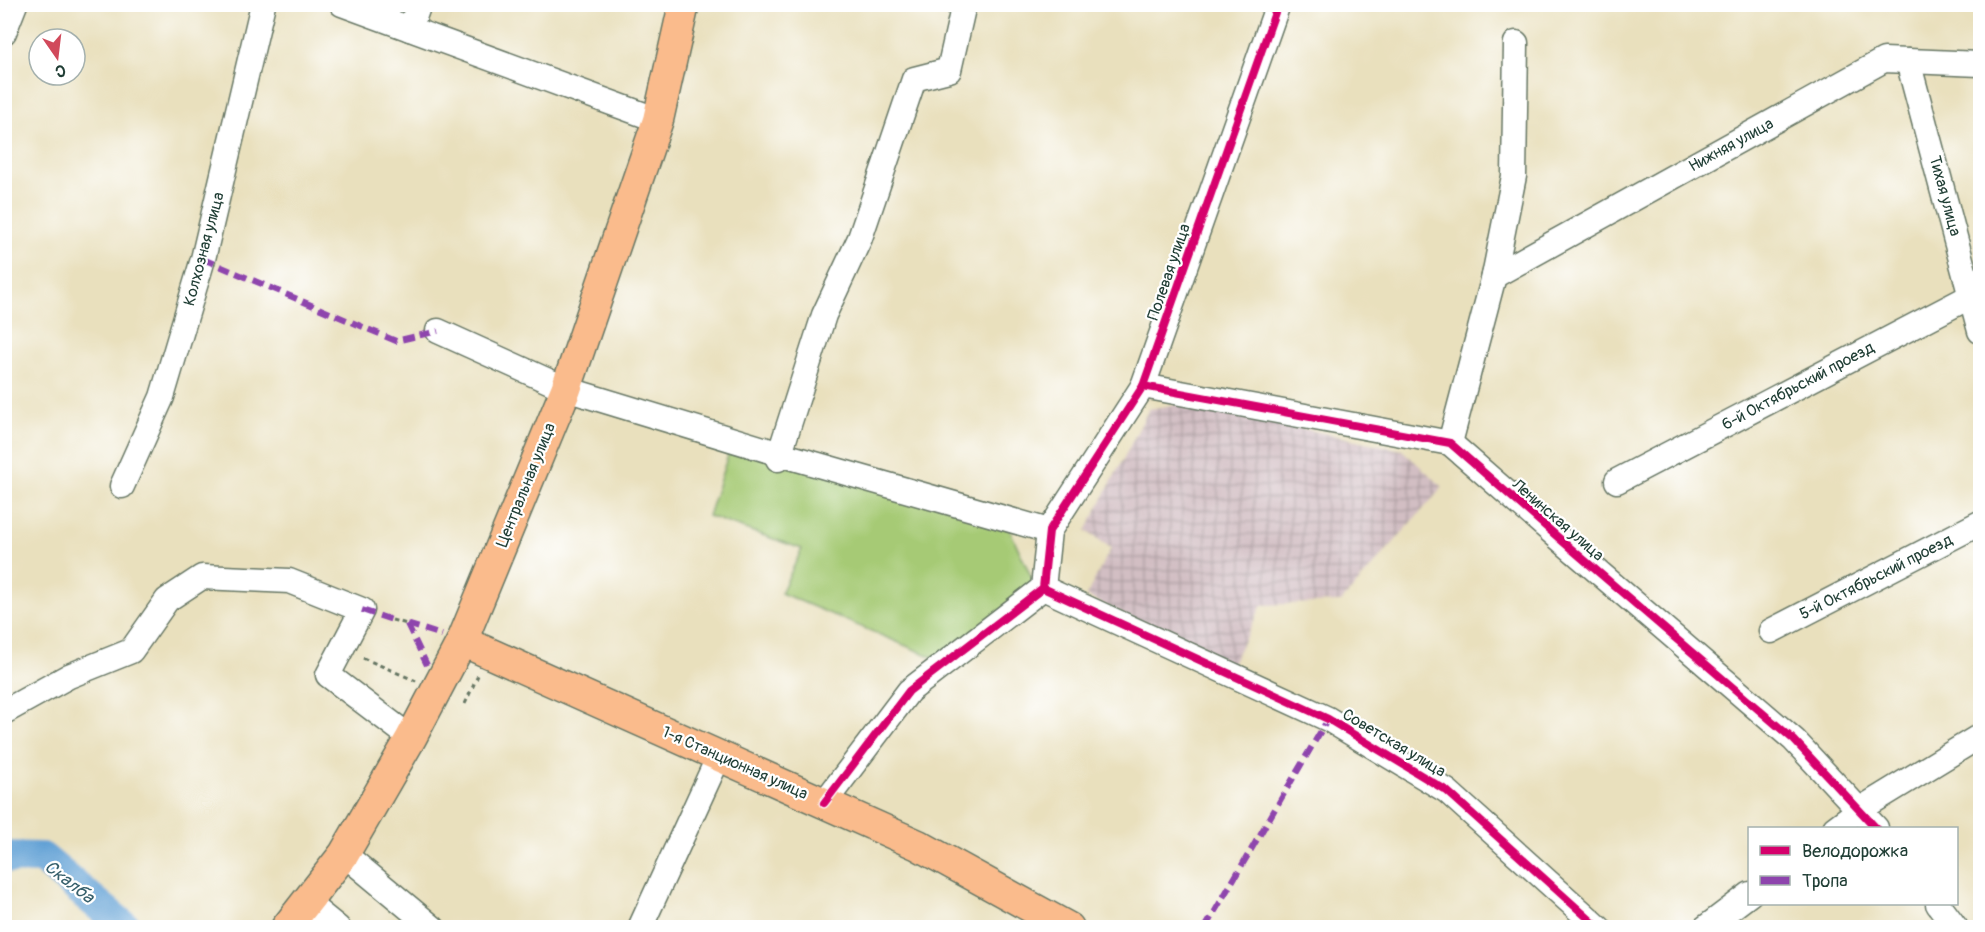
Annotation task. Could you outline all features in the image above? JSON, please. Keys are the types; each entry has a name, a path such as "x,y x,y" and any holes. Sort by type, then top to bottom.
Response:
{"main road":[{"name":"Центральная улица","path":"286,927 344,854 411,738 475,646 658,120 684,4"},
{"name":"1-я Станционная улица","path":"475,646 918,845 1069,927"}],"street":[{"path":"4,32 15,4"},
{"name":"Колхозная улица","path":"122,486 162,397 203,259 263,4"},
{"path":"342,4 658,120"},
{"path":"410,29 419,4"},
{"path":"779,456 824,315 860,238 914,79 949,70 964,4"},
{"name":"Полевая улица","path":"1049,531 1143,386 1278,4"},
{"path":"1143,386 1450,443 1494,276 1514,176 1516,43"},
{"name":"Нижняя улица","path":"1494,276 1884,60 1980,64"},
{"name":"Тихая улица","path":"1908,61 1976,296 1980,331"},
{"name":"6-й Октябрьский проезд","path":"1617,481 1976,296"},
{"path":"438,331 566,389 779,456 1049,531 1043,588 909,691 824,803"},
{"name":"Ленинская улица","path":"1450,443 1794,740 1875,827"},
{"name":"5-й Октябрьский проезд","path":"1771,631 1980,523"},
{"path":"4,712 69,676 131,651 167,600 202,577 289,580 362,610 328,675 411,738"},
{"name":"Советская улица","path":"1043,588 1328,719 1447,791 1599,927"},
{"path":"1836,827 1859,810 1980,736"},
{"path":"639,927 719,756"},
{"path":"344,854 432,927"},
{"path":"1705,927 1748,895"},
{"path":"306,902 338,927"},
{"path":"1940,905 1956,927"}],"path":[{"path":"392,620 407,624"},
{"path":"465,704 475,646"},
{"path":"363,658 418,682"}],"shaded area":[{"path":"1183,403 1402,450 1443,487 1341,602 1262,605 1231,666 1086,596 1111,548 1086,531 1149,409"}],"green space":[{"path":"731,446 1007,524 1035,585 937,659 781,593 802,549 708,516"}],"waterway":[{"name":"Скалба","path":"4,857 42,858 126,928"}],"marked path":[{"path":"203,259 396,341 438,331"},
{"path":"362,610 392,620"},
{"path":"407,624 427,665"},
{"path":"407,624 442,635"},
{"path":"1205,928 1328,719"}],"cycle path":[{"path":"824,803 909,691 1043,588 1049,531 1143,386 1278,4"},
{"path":"1143,386 1450,443 1794,740 1875,827"},
{"path":"1043,588 1328,719 1447,791 1599,928"}]}
